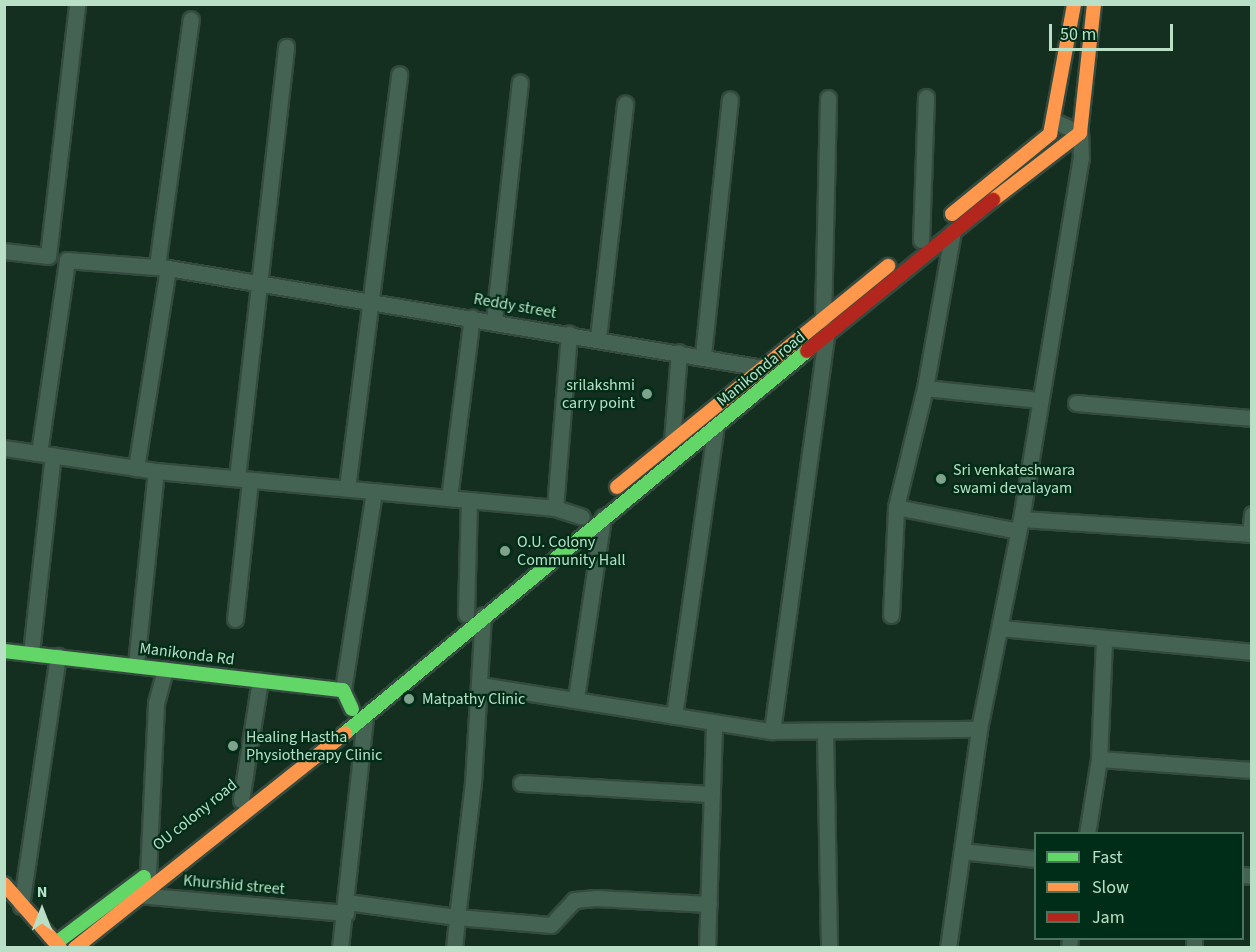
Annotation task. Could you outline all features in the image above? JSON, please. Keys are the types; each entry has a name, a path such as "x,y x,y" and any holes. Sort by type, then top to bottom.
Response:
{"street":[{"path":"48,256 77,4"},
{"name":"Manikonda road","path":"359,713 466,614 672,441 1050,134 1056,122 1074,4"},
{"path":"948,948 979,729 1020,525 1081,158 1080,133 1087,101 1094,4"},
{"path":"136,468 163,267 191,20"},
{"path":"235,619 244,479 261,283 286,47"},
{"path":"347,488 373,301 399,74"},
{"path":"494,320 520,82"},
{"path":"921,240 926,97"},
{"path":"823,320 828,98"},
{"path":"703,355 730,99"},
{"path":"598,338 625,104"},
{"path":"1056,122 1080,133"},
{"name":"Manikonda road","path":"359,713 716,426 953,231 1080,133"},
{"path":"891,615 896,507 925,388 953,231"},
{"name":"Reddy street","path":"4,251 67,260 163,267 703,355 763,368"},
{"path":"31,653 46,454 67,260"},
{"path":"449,498 472,317"},
{"path":"555,508 569,334"},
{"path":"772,731 826,336"},
{"path":"672,441 679,352"},
{"path":"925,388 1039,400"},
{"path":"1076,403 1251,418"},
{"path":"674,716 716,426"},
{"path":"4,448 156,471 555,508 582,517"},
{"path":"136,664 156,471"},
{"path":"340,948 346,907 359,713 343,690 374,491"},
{"path":"466,614 469,500"},
{"path":"896,507 1020,525 1250,534 1251,514"},
{"path":"576,698 603,517"},
{"path":"454,948 480,685 483,615"},
{"path":"1000,628 1104,640 1251,652"},
{"path":"1087,832 1099,759 1104,640"},
{"name":"Manikonda Rd","path":"4,651 136,664 343,690"},
{"path":"58,656 10,895 42,932 58,945"},
{"path":"147,874 156,703 165,669"},
{"path":"241,800 260,680"},
{"path":"480,685 576,698 714,724 772,731 825,733 979,729"},
{"name":"OU colony road","path":"58,945 119,894 359,713"},
{"name":"OU colony road","path":"75,948 359,713"},
{"path":"707,948 714,724"},
{"path":"825,733 829,948"},
{"path":"1099,759 1251,770"},
{"path":"521,783 712,794"},
{"path":"962,851 1034,859"},
{"name":"Khurshid street","path":"119,894 346,907 551,925 574,900 596,898 709,904"},
{"path":"40,948 42,932"}],"traffic: fast":[{"path":"345,733 807,351"},
{"path":"4,651 343,690 352,709"},
{"path":"56,943 144,877"}],"traffic: slow":[{"path":"952,214 1050,134 1074,4"},
{"path":"993,200 1080,133 1094,4"},
{"path":"617,487 888,266"},
{"path":"75,948 345,733"},
{"path":"4,884 60,948"}],"traffic: jam":[{"path":"807,351 993,200"}],"place":[{"name":"srilakshmi carry point","path":"647,394"},
{"name":"Sri venkateshwara swami devalayam","path":"941,479"},
{"name":"O.U. Colony Community Hall","path":"505,551"},
{"name":"Matpathy Clinic","path":"409,699"},
{"name":"Healing Hastha Physiotherapy Clinic","path":"233,746"}]}
